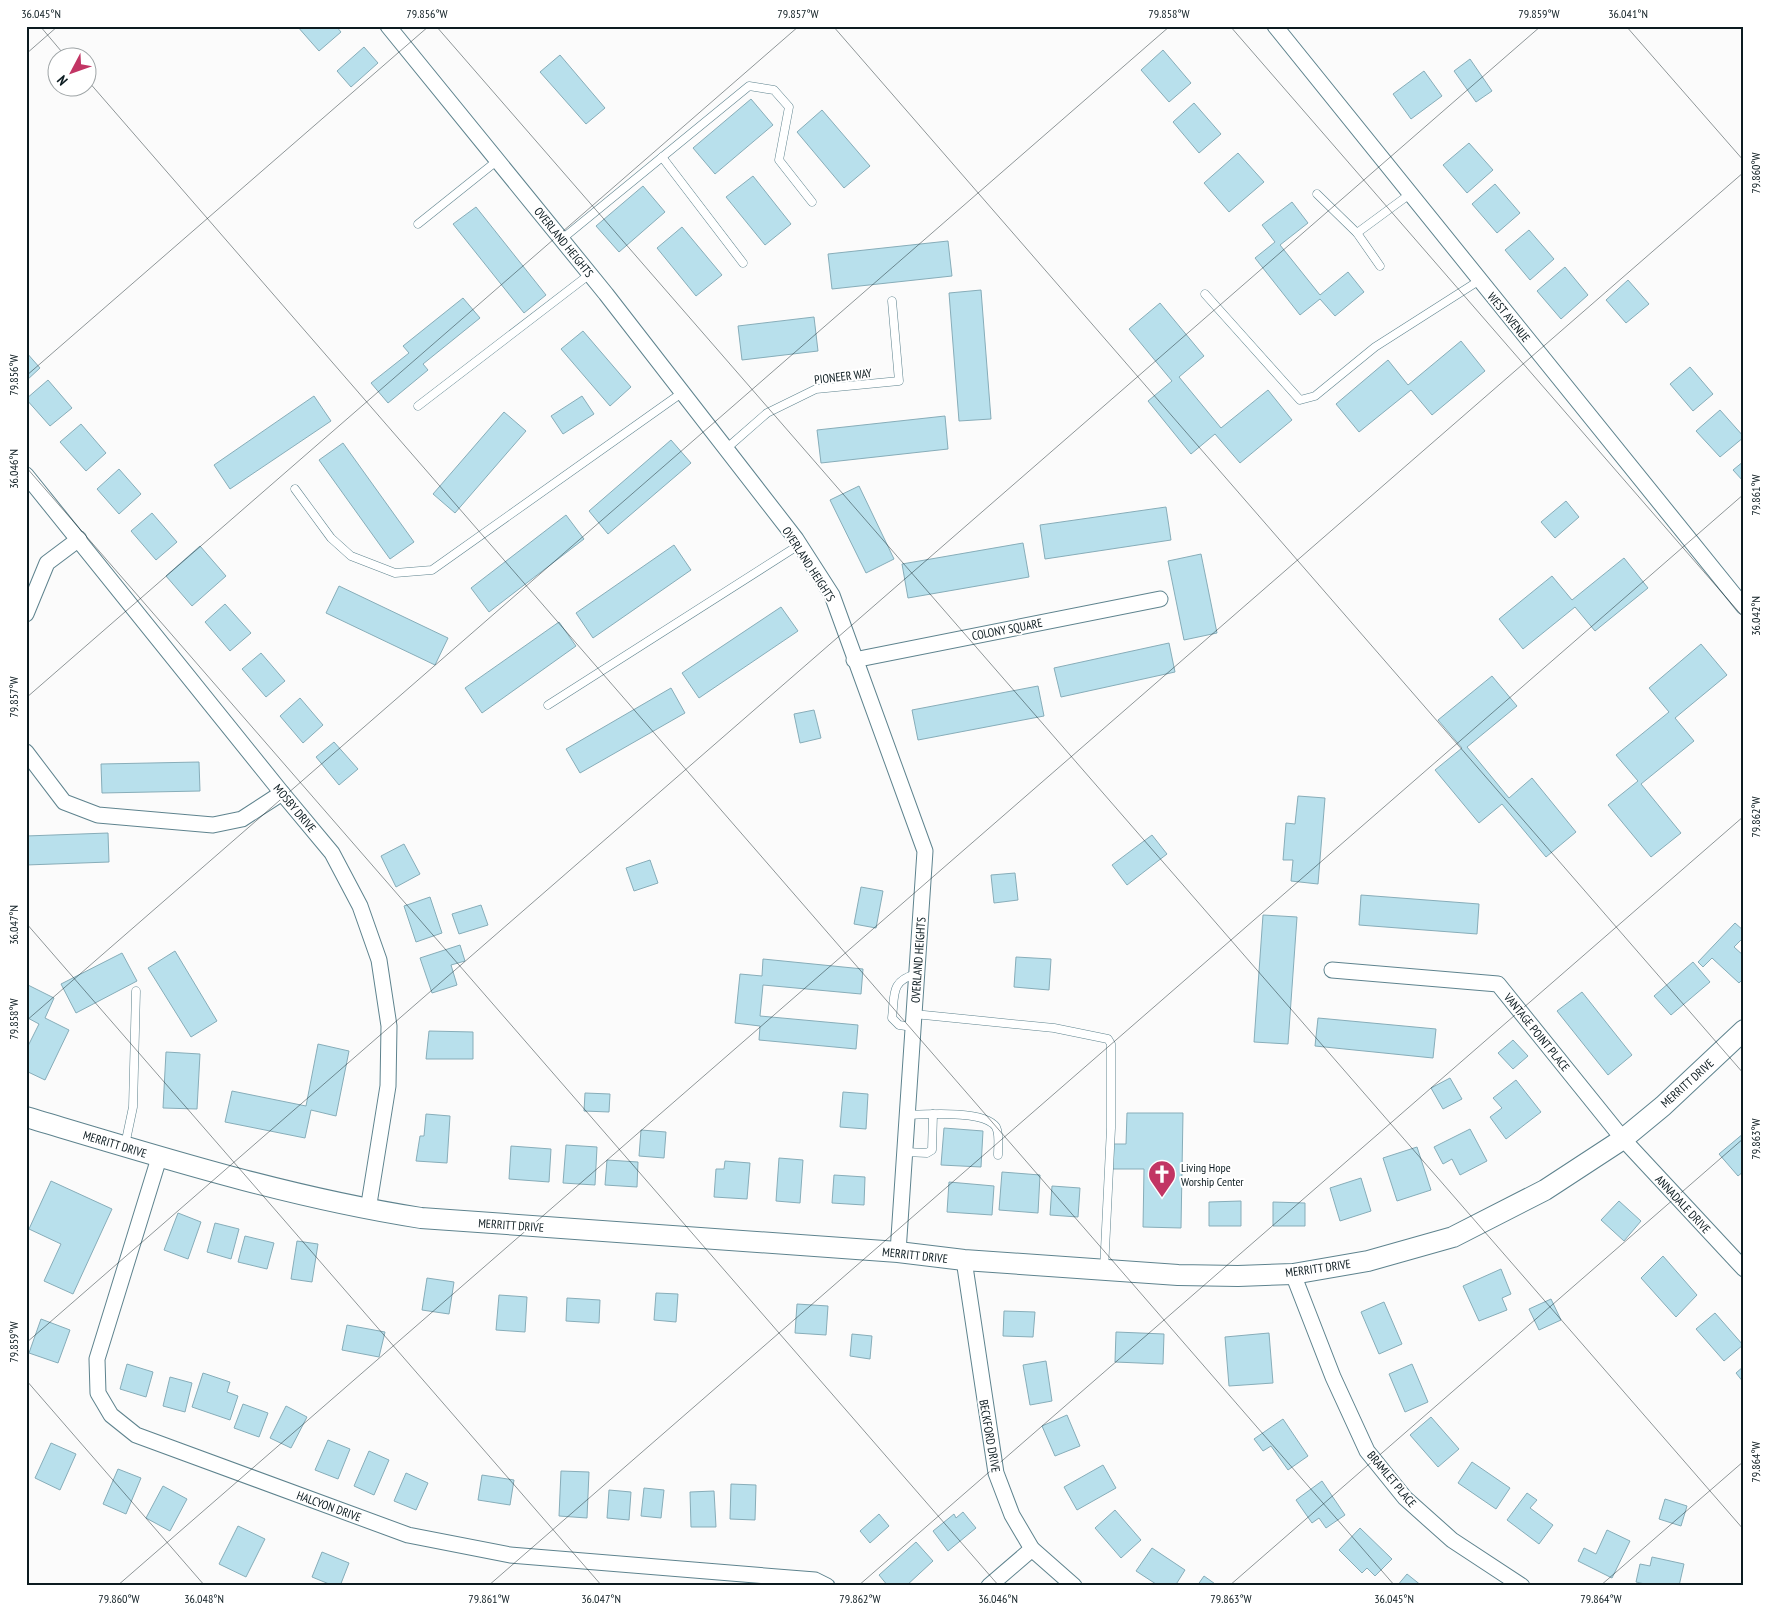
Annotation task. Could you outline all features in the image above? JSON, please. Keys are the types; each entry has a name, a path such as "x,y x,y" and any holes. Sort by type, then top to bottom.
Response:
{"main road":[{"name":"MERRITT DRIVE","path":"26,1117 159,1158 255,1184 368,1210 421,1218 898,1252 964,1260 1104,1270 1187,1275 1293,1274 1368,1261 1453,1237 1545,1190 1623,1139 1662,1106 1744,1030"}],"street":[{"name":"OVERLAND HEIGHTS","path":"388,26 562,239 727,448 799,545 832,595 854,660 925,851 898,1252"},
{"name":"WEST AVENUE","path":"1275,26 1744,608"},
{"name":"MOSBY DRIVE","path":"26,475 332,853 360,906 379,960 388,1023 388,1086 368,1210"},
{"path":"26,614 47,563 78,539"},
{"name":"COLONY SQUARE","path":"854,660 1160,599"},
{"path":"26,752 64,802 98,815 213,825 242,819 282,793"},
{"name":"VANTAGE POINT PLACE","path":"1332,970 1498,984 1623,1139"},
{"name":"ANNADALE DRIVE","path":"1623,1139 1744,1269"},
{"name":"HALCYON DRIVE","path":"159,1158 97,1359 98,1393 111,1415 136,1435 408,1535 510,1555 814,1580 827,1586"},
{"name":"BECKFORD DRIVE","path":"964,1260 996,1473 1012,1515 1032,1549 1074,1586"},
{"name":"BRAMLET PLACE","path":"1293,1274 1333,1377 1367,1451 1405,1498 1452,1540 1522,1586"},
{"path":"989,1586 1032,1549"}],"lane":[{"path":"562,239 749,86 774,90 789,107 779,160 812,202"},
{"path":"662,157 744,263"},
{"path":"418,224 498,160"},
{"path":"1317,194 1357,233 1380,266"},
{"path":"1357,233 1410,194"},
{"path":"418,406 590,274"},
{"path":"1205,294 1300,400 1315,396 1374,347 1480,280"},
{"name":"PIONEER WAY","path":"727,448 767,413 816,389 899,381 892,301"},
{"path":"295,489 331,538 351,556 395,573 432,570 683,392"},
{"path":"548,705 799,545"},
{"path":"916,974 903,978 896,986 892,1018 900,1025 913,1021 1054,1028 1108,1039 1111,1044 1111,1128 1104,1270"},
{"path":"125,1147 133,1108 136,991"},
{"path":"905,1152 927,1153 932,1150 933,1114"},
{"path":"908,1115 972,1116 988,1121 995,1126 998,1135 998,1155"}],"building":[{"path":"297,26 336,26 341,32 319,51"},
{"path":"364,47 378,63 351,87 337,71"},
{"path":"1163,50 1191,83 1169,102 1141,70"},
{"path":"560,55 605,108 586,124 540,72"},
{"path":"1470,59 1492,91 1476,102 1454,71"},
{"path":"1424,71 1442,96 1411,119 1393,94"},
{"path":"751,99 773,125 715,174 693,148"},
{"path":"1194,103 1221,134 1199,153 1173,122"},
{"path":"822,110 870,166 844,188 797,132"},
{"path":"1469,143 1493,170 1467,193 1443,165"},
{"path":"1238,153 1264,182 1229,212 1204,183"},
{"path":"753,176 791,224 765,245 726,197"},
{"path":"1495,184 1520,213 1497,233 1472,204"},
{"path":"643,186 665,212 619,252 596,226"},
{"path":"1292,202 1308,223 1280,245 1320,295 1348,272 1364,292 1335,316 1320,299 1300,315 1255,258 1275,242 1262,225"},
{"path":"476,207 546,295 524,313 453,224"},
{"path":"682,227 722,275 696,296 657,248"},
{"path":"1529,230 1554,259 1530,280 1505,250"},
{"path":"948,241 952,276 832,289 828,254"},
{"path":"1565,267 1588,295 1561,319 1537,291"},
{"path":"1628,280 1649,304 1626,323 1606,300"},
{"path":"981,290 991,419 959,421 949,293"},
{"path":"463,298 480,318 423,364 428,370 388,403 371,383 409,353 403,346"},
{"path":"1160,303 1204,356 1179,377 1221,428 1268,390 1292,420 1240,463 1215,434 1191,454 1148,401 1172,381 1129,329"},
{"path":"814,317 818,351 742,360 738,326"},
{"path":"583,331 631,387 610,406 561,349"},
{"path":"1461,341 1485,371 1432,415 1411,390 1359,432 1336,404 1388,360 1408,385"},
{"path":"26,352 40,368 26,381"},
{"path":"1690,367 1713,394 1693,411 1670,384"},
{"path":"48,380 72,408 50,426 26,399"},
{"path":"314,396 331,421 230,489 214,465"},
{"path":"582,396 594,414 563,434 551,416"},
{"path":"1720,410 1744,437 1720,457 1696,431"},
{"path":"504,412 526,431 455,513 433,494"},
{"path":"945,416 948,449 821,463 817,430"},
{"path":"81,424 106,453 86,471 60,442"},
{"path":"671,440 691,463 608,534 589,511"},
{"path":"343,443 414,542 390,559 319,460"},
{"path":"1744,461 1744,482 1733,470"},
{"path":"119,469 141,494 119,514 97,489"},
{"path":"859,486 894,559 866,573 830,500"},
{"path":"1566,501 1579,517 1555,538 1541,522"},
{"path":"1166,507 1171,540 1045,559 1040,525"},
{"path":"152,513 177,542 156,560 131,531"},
{"path":"566,515 584,539 489,612 471,588"},
{"path":"1023,543 1029,577 908,598 902,564"},
{"path":"674,545 691,570 593,638 576,613"},
{"path":"200,546 226,576 192,606 166,576"},
{"path":"1201,554 1217,633 1184,640 1168,561"},
{"path":"1624,558 1648,588 1595,631 1575,607 1523,649 1499,619 1552,576 1572,600"},
{"path":"339,586 448,638 435,665 326,613"},
{"path":"225,604 251,633 230,651 205,622"},
{"path":"781,607 798,631 699,698 682,673"},
{"path":"559,622 576,646 482,713 465,688"},
{"path":"1169,643 1175,672 1061,697 1054,668"},
{"path":"1701,644 1727,675 1675,718 1694,741 1641,784 1681,833 1651,857 1608,805 1638,781 1616,755 1669,712 1649,688"},
{"path":"261,653 285,681 266,697 242,669"},
{"path":"1492,676 1517,706 1467,747 1509,798 1532,778 1576,832 1546,857 1502,804 1479,823 1435,770 1462,748 1438,720"},
{"path":"1038,686 1044,716 918,740 912,710"},
{"path":"671,688 685,713 580,773 566,749"},
{"path":"300,698 323,725 303,743 280,716"},
{"path":"814,710 821,738 800,743 794,714"},
{"path":"334,742 358,769 339,785 316,757"},
{"path":"199,762 200,791 102,793 101,764"},
{"path":"1298,796 1325,798 1318,884 1291,881 1293,860 1283,860 1286,823 1295,824"},
{"path":"108,833 109,862 26,865 26,836"},
{"path":"1152,835 1167,854 1127,885 1112,865"},
{"path":"404,844 420,874 396,887 381,856"},
{"path":"650,860 658,883 634,891 626,868"},
{"path":"1015,873 1018,900 994,903 991,875"},
{"path":"861,887 883,891 876,928 854,924"},
{"path":"1361,895 1479,904 1477,934 1359,925"},
{"path":"430,897 442,933 416,942 404,906"},
{"path":"481,905 488,925 459,934 452,914"},
{"path":"1263,915 1297,917 1288,1044 1254,1042"},
{"path":"1735,923 1744,931 1744,937 1734,947 1744,956 1744,978 1739,983 1712,958 1703,967 1698,962"},
{"path":"460,945 465,961 451,965 457,985 432,993 420,958"},
{"path":"175,951 217,1021 191,1037 148,968"},
{"path":"122,953 137,981 76,1013 61,984"},
{"path":"1016,957 1051,959 1049,990 1014,987"},
{"path":"763,959 863,969 861,994 763,985 760,1016 858,1025 856,1049 759,1040 760,1026 735,1023 740,974 762,976"},
{"path":"1693,962 1710,982 1671,1015 1654,996"},
{"path":"26,984 54,998 45,1018 69,1030 45,1080 26,1071 26,1050 39,1024 26,1017"},
{"path":"1582,992 1632,1055 1608,1075 1557,1011"},
{"path":"1318,1018 1436,1029 1433,1058 1315,1046"},
{"path":"429,1031 473,1032 473,1059 426,1059"},
{"path":"1513,1040 1528,1056 1513,1069 1498,1053"},
{"path":"318,1044 349,1051 336,1116 311,1110 305,1138 225,1122 232,1091 306,1106"},
{"path":"166,1052 200,1054 197,1109 163,1108"},
{"path":"1450,1078 1462,1099 1443,1109 1431,1088"},
{"path":"1516,1080 1541,1112 1506,1139 1490,1117 1502,1108 1493,1098"},
{"path":"843,1092 868,1094 866,1129 840,1127"},
{"path":"585,1093 610,1094 609,1112 584,1111"},
{"name":"Living Hope Worship Center","path":"1127,1113 1183,1113 1181,1228 1143,1227 1144,1169 1112,1169 1112,1144 1126,1144"},
{"path":"426,1114 450,1116 447,1163 416,1161 420,1136 424,1136"},
{"path":"944,1128 983,1131 981,1167 941,1165"},
{"path":"1470,1129 1487,1161 1460,1175 1452,1159 1443,1164 1434,1147"},
{"path":"641,1130 666,1132 664,1158 639,1156"},
{"path":"1744,1133 1744,1171 1738,1176 1719,1154"},
{"path":"566,1145 597,1147 595,1185 563,1183"},
{"path":"511,1146 551,1149 549,1182 509,1179"},
{"path":"1417,1147 1431,1190 1397,1201 1383,1158"},
{"path":"779,1158 803,1160 800,1203 776,1201"},
{"path":"607,1160 638,1162 637,1187 605,1185"},
{"path":"725,1161 750,1163 747,1199 714,1197 716,1169 724,1169"},
{"path":"1002,1172 1040,1175 1038,1213 999,1210"},
{"path":"834,1175 865,1177 864,1205 832,1203"},
{"path":"1361,1178 1371,1211 1340,1221 1330,1188"},
{"path":"51,1181 112,1209 73,1294 44,1281 61,1244 29,1229"},
{"path":"949,1182 994,1186 992,1215 947,1212"},
{"path":"1052,1186 1080,1188 1078,1217 1050,1215"},
{"path":"1241,1201 1241,1226 1209,1226 1209,1202"},
{"path":"1619,1201 1641,1221 1624,1241 1601,1220"},
{"path":"1273,1202 1305,1203 1305,1226 1273,1226"},
{"path":"178,1213 201,1222 188,1259 164,1250"},
{"path":"215,1223 239,1229 231,1259 207,1252"},
{"path":"245,1236 274,1243 267,1269 238,1262"},
{"path":"297,1241 318,1244 312,1282 291,1279"},
{"path":"1663,1256 1697,1295 1676,1317 1641,1278"},
{"path":"1501,1269 1511,1294 1502,1298 1507,1310 1479,1321 1463,1286"},
{"path":"427,1278 454,1282 449,1314 422,1310"},
{"path":"656,1293 678,1294 676,1322 654,1320"},
{"path":"499,1295 527,1297 525,1332 496,1330"},
{"path":"567,1298 600,1300 599,1323 566,1321"},
{"path":"1551,1299 1561,1320 1539,1330 1529,1309"},
{"path":"1384,1302 1402,1344 1379,1354 1361,1312"},
{"path":"797,1304 828,1306 826,1335 795,1333"},
{"path":"1004,1311 1035,1312 1033,1337 1003,1336"},
{"path":"1715,1313 1743,1345 1724,1361 1696,1329"},
{"path":"41,1319 70,1330 58,1363 29,1353"},
{"path":"347,1325 385,1332 379,1357 342,1350"},
{"path":"1116,1332 1164,1334 1163,1364 1115,1362"},
{"path":"1269,1333 1273,1383 1229,1386 1225,1337"},
{"path":"852,1334 872,1336 870,1359 850,1356"},
{"path":"1046,1361 1052,1401 1030,1405 1023,1365"},
{"path":"127,1364 153,1372 146,1397 120,1389"},
{"path":"1412,1364 1428,1402 1405,1412 1389,1374"},
{"path":"1744,1366 1744,1383 1736,1373"},
{"path":"203,1373 230,1382 227,1392 238,1396 230,1420 192,1407"},
{"path":"170,1377 192,1383 185,1412 163,1406"},
{"path":"243,1404 268,1413 259,1437 234,1428"},
{"path":"286,1406 307,1417 291,1448 270,1438"},
{"path":"1067,1415 1080,1446 1055,1456 1042,1426"},
{"path":"1431,1417 1459,1449 1438,1467 1410,1435"},
{"path":"1283,1419 1308,1456 1288,1470 1271,1446 1263,1451 1254,1439"},
{"path":"328,1440 350,1449 338,1479 315,1470"},
{"path":"51,1443 76,1454 60,1490 35,1478"},
{"path":"369,1451 389,1460 374,1495 354,1486"},
{"path":"1472,1462 1510,1488 1496,1509 1458,1483"},
{"path":"1103,1465 1116,1488 1077,1510 1064,1487"},
{"path":"118,1469 141,1478 126,1514 103,1504"},
{"path":"561,1471 589,1472 587,1518 559,1516"},
{"path":"406,1473 428,1483 416,1510 394,1501"},
{"path":"482,1475 514,1480 510,1505 478,1500"},
{"path":"1322,1481 1345,1515 1326,1528 1319,1518 1312,1523 1296,1500"},
{"path":"731,1484 756,1485 755,1520 730,1519"},
{"path":"163,1486 187,1499 170,1531 146,1518"},
{"path":"644,1488 664,1490 661,1518 641,1516"},
{"path":"609,1490 631,1492 629,1520 607,1518"},
{"path":"714,1491 716,1527 691,1527 690,1492"},
{"path":"1527,1493 1537,1500 1530,1508 1553,1525 1539,1544 1507,1520"},
{"path":"1665,1499 1687,1506 1681,1526 1659,1519"},
{"path":"1115,1510 1141,1540 1121,1558 1095,1528"},
{"path":"963,1512 976,1528 948,1551 933,1531 954,1514 956,1518"},
{"path":"879,1514 889,1526 870,1543 860,1531"},
{"path":"238,1526 265,1539 246,1577 219,1564"},
{"path":"1360,1528 1392,1559 1375,1576 1367,1568 1362,1573 1339,1550"},
{"path":"1607,1530 1630,1541 1612,1578 1578,1561 1584,1548 1596,1554"},
{"path":"916,1542 933,1561 906,1586 888,1586 879,1575"},
{"path":"1152,1548 1185,1570 1175,1586 1159,1586 1136,1571"},
{"path":"322,1552 349,1563 340,1586 334,1586 312,1577"},
{"path":"1652,1557 1684,1564 1679,1586 1654,1586 1636,1582 1640,1564 1650,1566"},
{"path":"1407,1574 1422,1586 1397,1586"},
{"path":"1204,1576 1218,1586 1197,1586"}],"place":[{"name":"Living Hope Worship Center","path":"1162,1198"}]}
